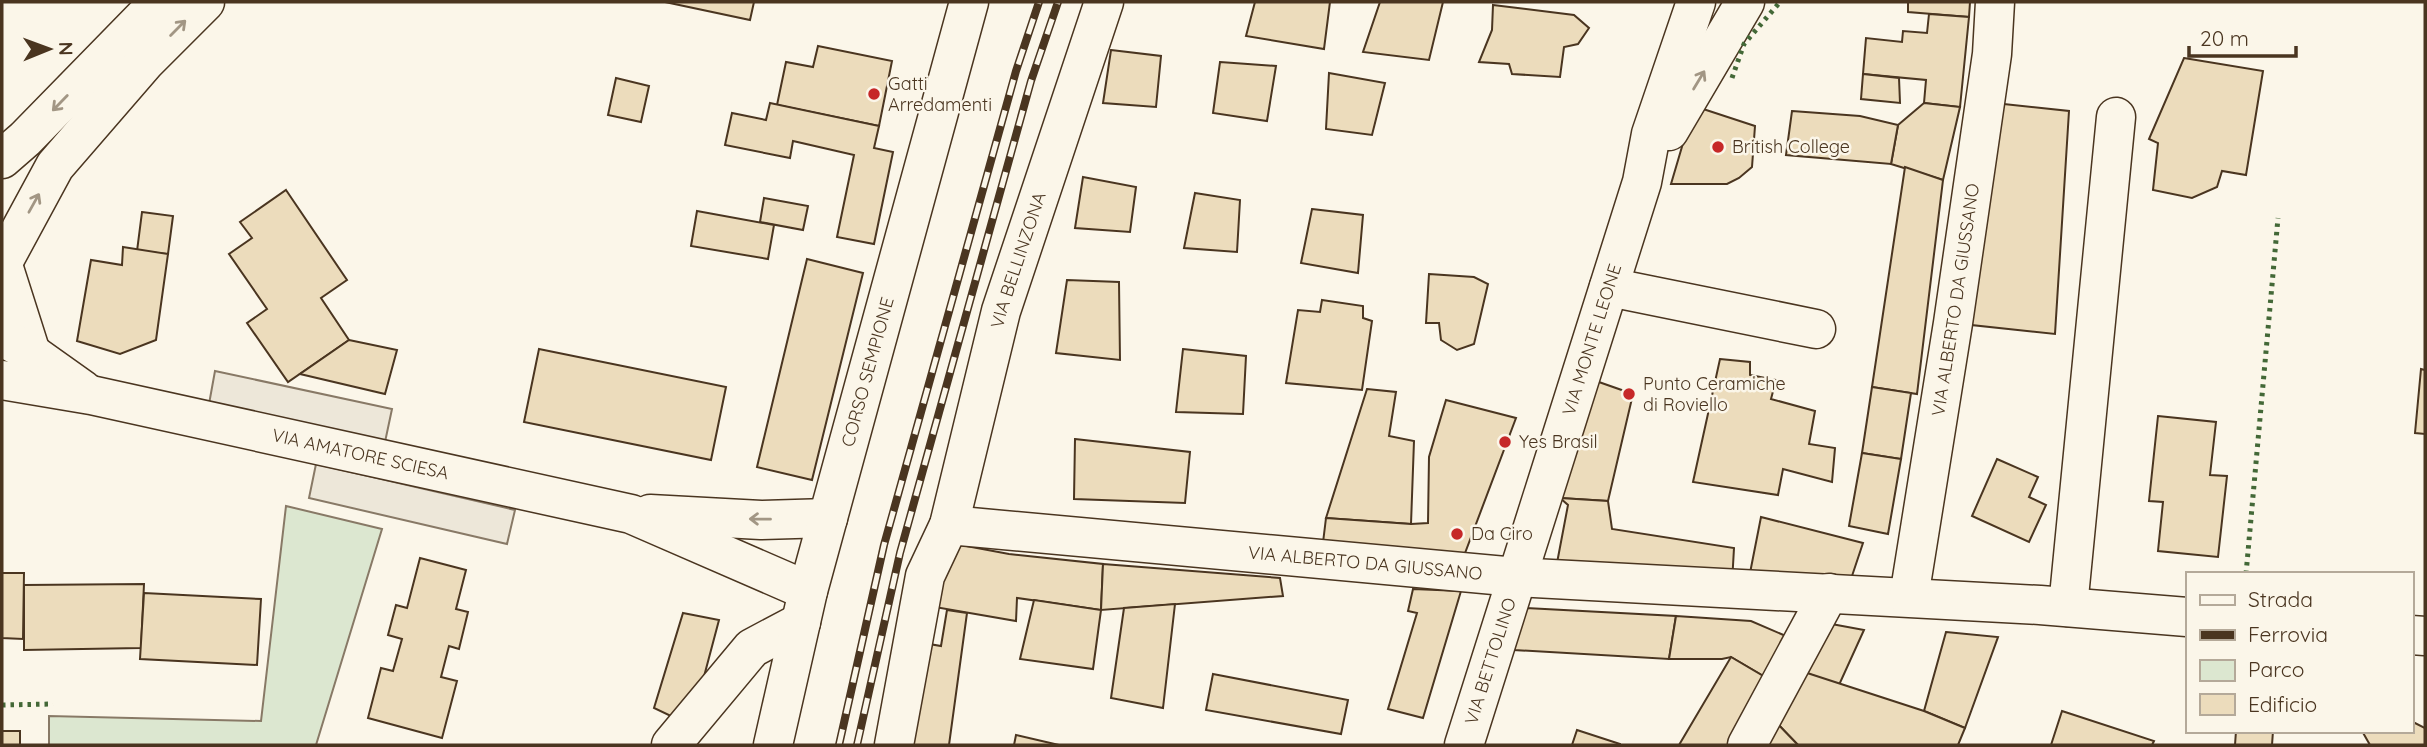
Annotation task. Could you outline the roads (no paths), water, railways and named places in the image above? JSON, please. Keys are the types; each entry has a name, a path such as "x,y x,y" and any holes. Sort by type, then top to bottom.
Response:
{"street":[{"path":"2,159 25,139 159,2"},
{"name":"VIA AMATORE SCIESA","path":"91,395 16,345 2,263 55,166 145,62 205,2"},
{"name":"CORSO SEMPIONE","path":"773,745 804,606 969,2"},
{"name":"VIA BELLINZONA","path":"894,745 925,576 949,525 1001,311 1104,2"},
{"name":"VIA MONTE LEONE","path":"1516,577 1642,182 1651,134 1696,2"},
{"name":"VIA MONTE LEONE","path":"1642,182 1664,138 1745,2"},
{"name":"VIA ALBERTO DA GIUSSANO","path":"1909,597 1950,348 1992,54 1995,2"},
{"path":"2068,607 2116,117"},
{"path":"1609,287 1816,329"},
{"name":"VIA AMATORE SCIESA","path":"2,380 91,395 631,514 761,520 828,518"},
{"name":"VIA AMATORE SCIESA","path":"631,514 804,606"},
{"name":"VIA ALBERTO DA GIUSSANO","path":"949,525 1516,577 1909,597 2186,617"},
{"name":"VIA BETTOLINO","path":"1464,745 1516,577"},
{"path":"1747,745 1829,593"},
{"path":"671,745 752,648 804,606"}],"railway":[{"path":"839,745 884,545 1016,71 1039,2"},
{"path":"857,745 900,553 1031,81 1058,2"}],"place":[{"name":"Gatti Arredamenti","path":"874,94"},
{"name":"British College","path":"1718,147"},
{"name":"Punto Ceramiche di Roviello","path":"1629,394"},
{"name":"Yes Brasil","path":"1505,442"},
{"name":"Da Ciro","path":"1457,534"}]}
